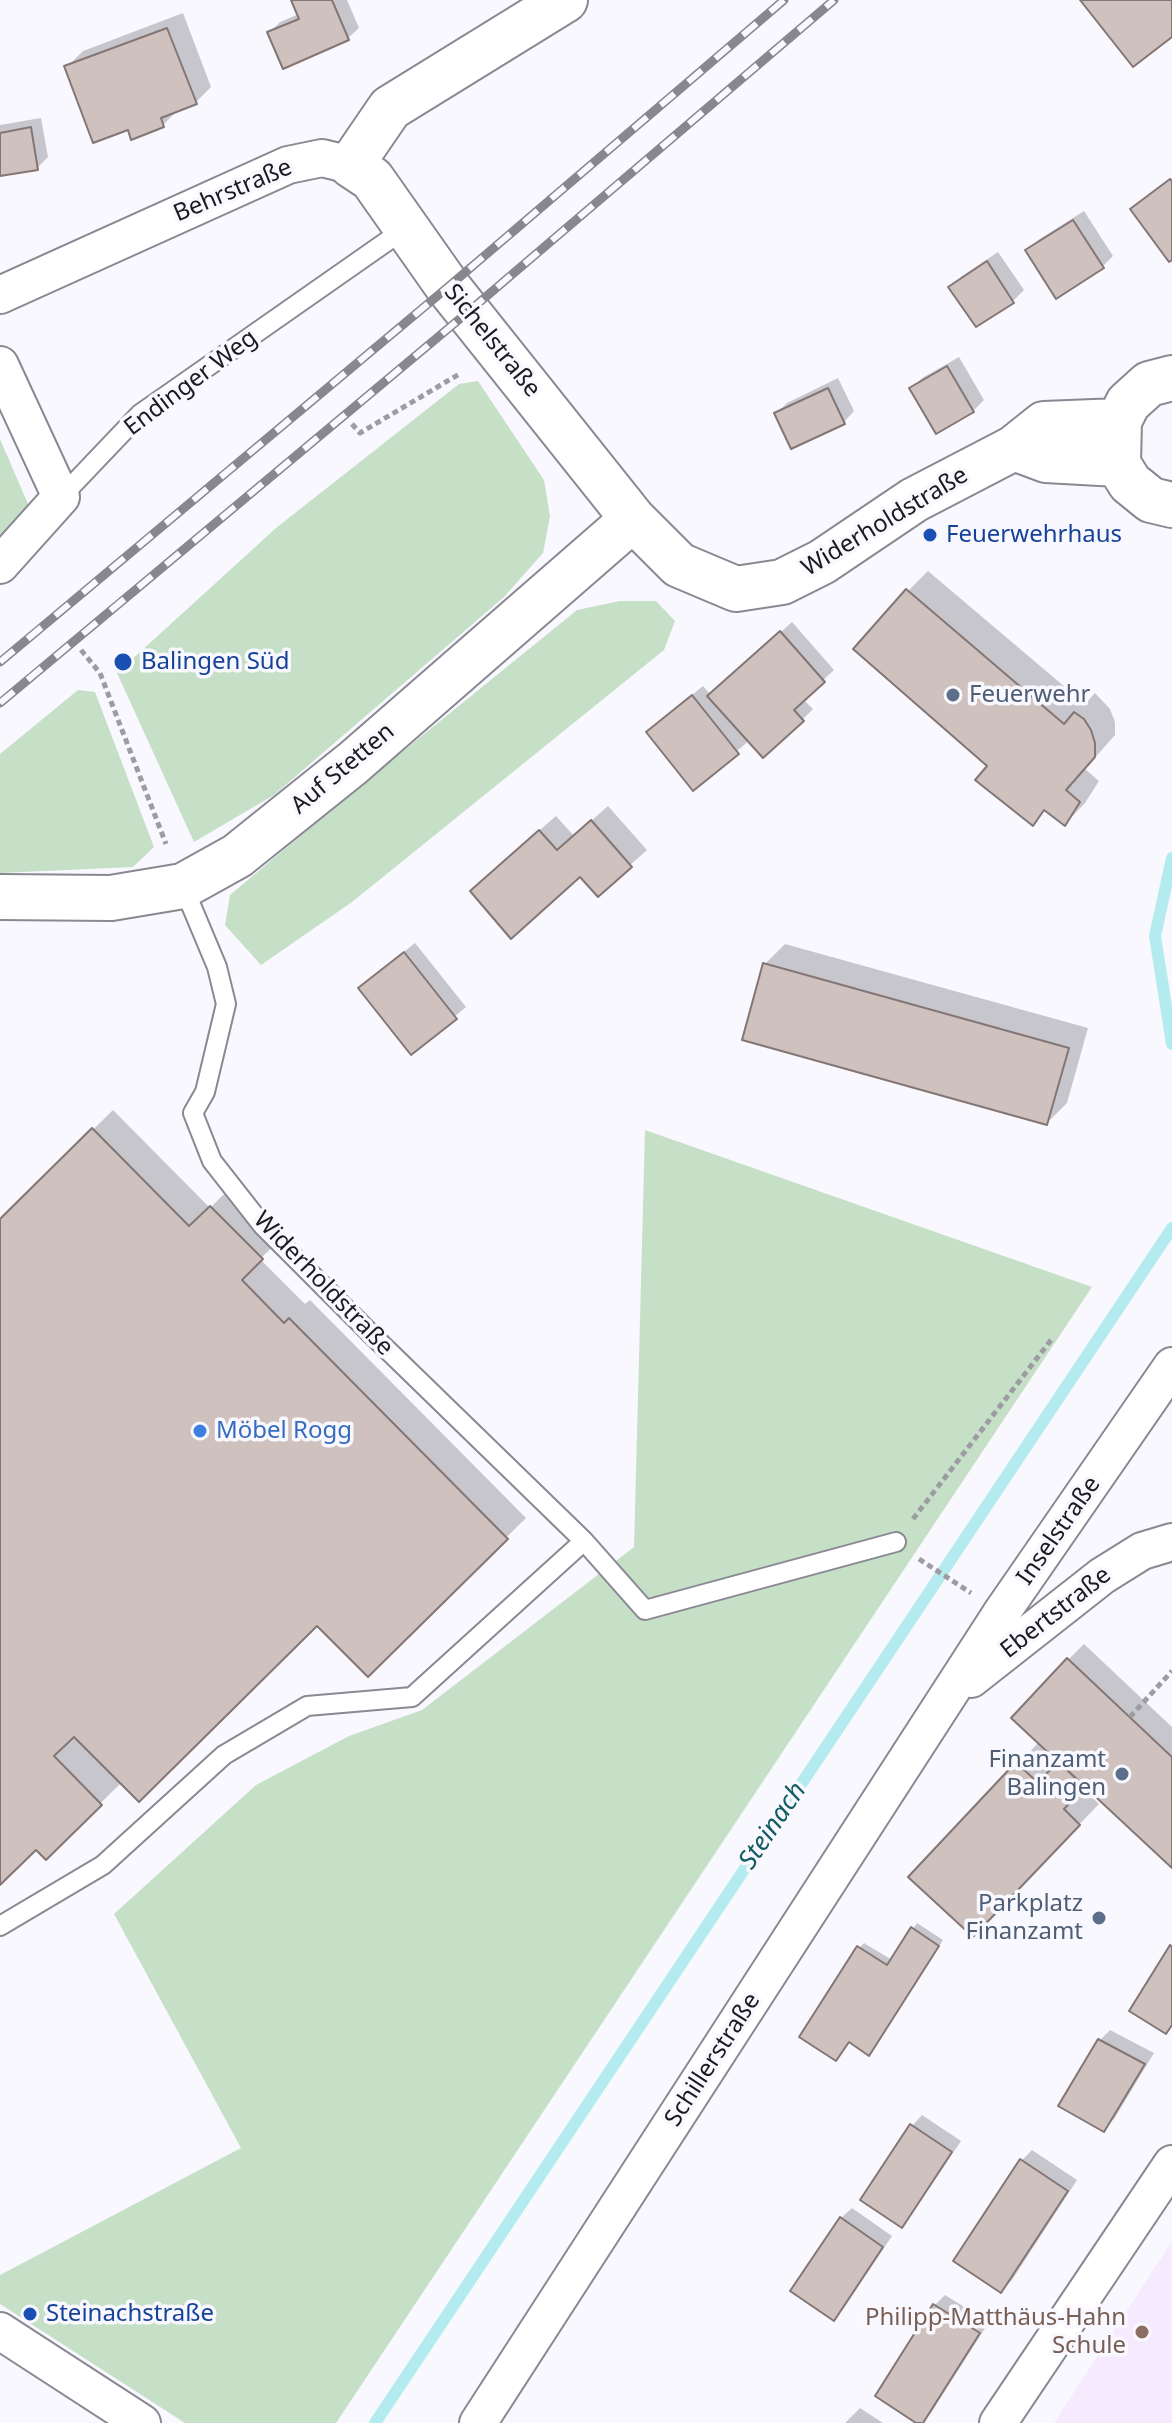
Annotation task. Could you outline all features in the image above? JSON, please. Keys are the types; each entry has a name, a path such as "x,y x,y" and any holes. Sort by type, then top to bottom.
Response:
{"street":[{"path":"351,165 390,108 565,0"},
{"name":"Behrstraße","path":"0,295 288,165 322,158 351,165"},
{"name":"Sichelstraße","path":"351,165 372,179 448,287 633,519"},
{"path":"0,365 61,497"},
{"path":"1172,378 1149,384 1128,403 1119,421 1118,464 1130,483 1151,500 1172,505"},
{"name":"Widerholdstraße","path":"633,519 679,565 736,589 782,582 822,562 914,500 1014,448 1044,424 1119,421"},
{"path":"1014,448 1046,460 1118,464"},
{"name":"Endinger Weg","path":"0,565 61,497"},
{"name":"Auf Stetten","path":"0,897 111,898 183,886 237,856 353,763 633,519"},
{"name":"Inselstraße","path":"948,1697 1002,1612 1172,1366"},
{"name":"Ebertstraße","path":"948,1697 1102,1576 1142,1551 1172,1542"},
{"name":"Schillerstraße","path":"478,2423 948,1697"},
{"path":"998,2423 1172,2164"},
{"path":"0,2331 142,2423"}],"lane":[{"name":"Endinger Weg","path":"61,497 140,414 406,228"},
{"name":"Widerholdstraße","path":"183,886 217,967 226,1004 205,1092 193,1113 212,1161 263,1226 584,1541 645,1610 896,1542"},
{"path":"0,1926 103,1865 224,1755 307,1706 412,1697 584,1541"}],"path":[{"path":"352,424 360,433 501,352"},
{"path":"81,650 100,673 183,886"},
{"path":"896,1542 1051,1340"},
{"path":"913,1555 970,1592"},
{"path":"1130,1717 1172,1671"}],"shaded area":[{"name":"Philipp-Matthäus-Hahn Schule","path":"1172,2241 1172,2423 1054,2423"}],"green space":[{"path":"478,381 544,480 550,516 543,553 504,597 274,795 194,842 117,673 276,528 459,384"},
{"path":"0,439 31,511 0,542"},
{"path":"620,601 656,601 675,621 664,650 352,902 261,965 225,925 230,895 577,610"},
{"path":"78,690 95,692 154,847 133,867 0,873 0,754"},
{"path":"645,1130 1092,1287 336,2423 185,2423 0,2304 0,2275 241,2148 114,1914 256,1785 349,1736 422,1710 634,1547"}],"building":[{"path":"291,0 332,0 349,40 283,69 267,32 299,19"},
{"path":"1080,0 1172,0 1172,37 1133,67"},
{"path":"167,28 197,104 161,118 164,127 131,140 128,130 93,143 64,66"},
{"path":"31,127 38,170 0,176 0,133"},
{"path":"1170,179 1172,260 1169,262 1130,209"},
{"path":"1073,220 1104,268 1056,299 1025,250"},
{"path":"987,261 1014,303 976,327 948,287"},
{"path":"947,366 974,412 936,434 909,388"},
{"path":"828,388 845,424 791,449 774,413"},
{"path":"906,589 1064,724 1074,712 1084,719 1095,743 1095,757 1066,790 1080,802 1065,826 1044,810 1033,826 975,780 987,766 853,649"},
{"path":"780,631 825,682 794,710 804,721 763,758 707,696"},
{"path":"692,695 739,754 693,791 646,732"},
{"path":"591,820 632,867 598,897 580,877 511,939 470,891 539,830 557,850"},
{"path":"404,952 457,1019 411,1055 358,988"},
{"path":"763,963 1069,1048 1047,1125 742,1040"},
{"name":"Möbel Rogg","path":"92,1128 189,1226 210,1206 263,1259 242,1280 284,1323 289,1318 508,1539 368,1677 317,1626 139,1802 74,1737 54,1756 102,1805 46,1860 36,1850 0,1885 0,1219"},
{"name":"Finanzamt Balingen","path":"1067,1658 1172,1757 1172,1868 1011,1718"},
{"path":"1058,1761 1085,1787 1064,1809 1080,1825 973,1937 908,1877 1016,1762 1038,1783"},
{"path":"911,1927 939,1946 869,2056 849,2042 836,2061 799,2037 857,1946 887,1965"},
{"path":"1170,1945 1172,2025 1166,2034 1129,2011"},
{"path":"1098,2039 1145,2064 1104,2132 1058,2106"},
{"path":"910,2124 952,2152 902,2228 860,2200"},
{"path":"1020,2159 1068,2191 1001,2293 953,2261"},
{"path":"840,2217 883,2247 834,2321 790,2291"},
{"path":"933,2304 980,2333 923,2423 916,2423 875,2396"}],"waterway":[{"name":"Steinach","path":"1172,858 1155,936 1172,1044"},
{"name":"Steinach","path":"375,2423 1172,1228"}],"railway":[{"path":"0,662 448,287 784,0"},
{"path":"0,703 468,312 834,0"}],"place":[{"name":"Feuerwehrhaus","path":"930,535"},
{"name":"Balingen Süd","path":"123,662"},
{"name":"Feuerwehr","path":"953,695"},
{"name":"Möbel Rogg","path":"200,1431"},
{"name":"Finanzamt Balingen","path":"1122,1774"},
{"name":"Parkplatz Finanzamt","path":"1099,1918"},
{"name":"Steinachstraße","path":"30,2314"},
{"name":"Philipp-Matthäus-Hahn Schule","path":"1142,2332"}]}
